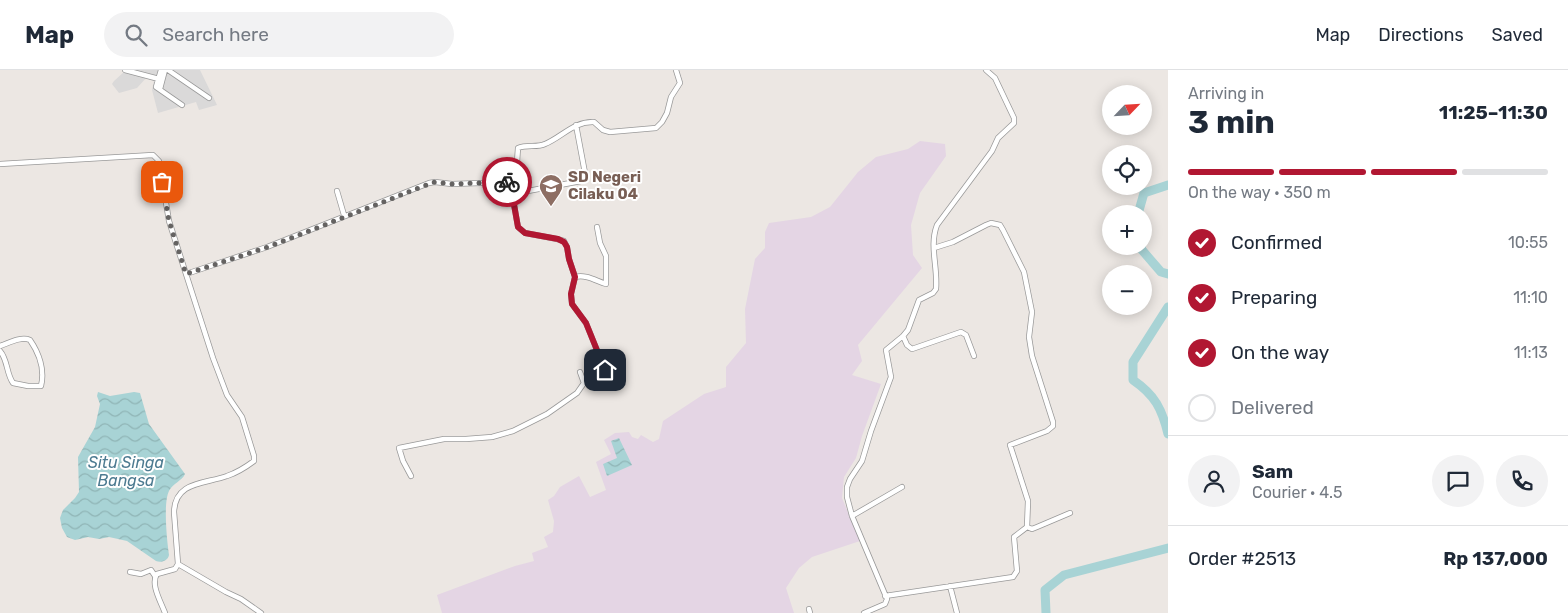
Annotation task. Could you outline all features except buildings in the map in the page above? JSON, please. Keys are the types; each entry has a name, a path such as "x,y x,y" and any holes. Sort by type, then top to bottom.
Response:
{"street":[{"path":"125,70 159,79"},
{"path":"161,70 156,87 182,105"},
{"path":"160,89 167,70 209,98"},
{"path":"186,274 268,247 344,215 435,182 452,184 510,182 516,176 518,148 526,145 540,146 557,138 565,130 576,125 594,122 606,132 656,128 667,113 671,97 680,83 676,70"},
{"path":"864,613 885,604 887,600 852,516 847,497 848,483 862,461 870,431 892,377 886,350 903,336 910,326 919,300 933,293 936,289 934,248 937,225 992,151 998,138 1014,123 1014,118 995,78 986,70"},
{"path":"512,194 584,179 585,173 576,125"},
{"path":"0,164 152,155 159,161 169,221 213,358 227,395 242,417 254,461 227,476 192,485 177,497 174,504 174,512 178,564 175,570 156,576"},
{"path":"412,476 399,448 444,438 492,437 514,431 547,414 577,393 584,383 604,374 605,371 586,323 572,304 571,294 575,277 567,247 564,242 525,233 518,227 510,182"},
{"path":"337,191 344,215"},
{"path":"934,248 953,242 986,225 1000,225 1024,272 1032,312 1029,337 1032,356 1053,422 1053,426 1046,431 1010,445 1028,501 1027,527"},
{"path":"575,277 586,276 594,281 606,284 606,256 600,243 597,227"},
{"path":"903,336 907,345 912,349 955,334 964,333 974,356"},
{"path":"0,346 21,339 26,338 30,340 37,353 43,373 40,386 28,386 13,382 4,356 0,351"},
{"path":"580,372 584,383"},
{"path":"852,516 902,487"},
{"path":"1027,527 1032,529 1070,513"},
{"path":"885,596 1010,578 1017,571 1014,537 1027,527"},
{"path":"178,564 241,599 260,613"},
{"path":"130,572 141,574 151,570 156,576"},
{"path":"156,576 154,584 165,613"},
{"path":"950,586 957,613"}],"shaded area":[{"path":"124,70 200,70 217,105 199,110 196,102 158,113 152,90 154,81 146,78 137,88 119,93 112,84"},
{"path":"920,141 945,144 946,156 920,193 911,225 913,255 922,268 858,345 862,361 852,375 881,384 856,458 844,477 842,498 860,541 812,557 799,568 786,588 794,613 442,613 437,595 515,566 534,561 532,553 548,547 544,537 553,532 554,521 548,500 554,496 560,487 579,476 590,497 606,490 596,462 611,454 604,440 615,433 629,432 632,437 638,439 641,435 653,442 659,439 663,421 704,394 726,387 726,367 746,343 745,309 755,259 765,248 765,232 769,223 811,217 830,207 858,172 876,157 908,149"}],"water":[{"name":"Situ Singa Bangsa","path":"98,392 110,396 134,392 140,393 149,424 185,474 171,488 167,497 166,522 169,555 164,561 156,561 127,541 109,537 99,539 88,537 75,540 67,537 62,528 60,518 63,510 79,492 78,457 95,427 100,404 97,396"},
{"path":"619,438 632,465 607,476 603,464 617,458 611,441"}],"waterway":[{"path":"1141,205 1144,193 1168,185"},
{"path":"1146,255 1161,272 1168,274"},
{"path":"1168,307 1133,362 1133,380 1147,391 1156,403 1168,434"},
{"path":"1046,613 1045,590 1064,575 1168,548"}],"way so far":[{"path":"162,182 169,221 186,274 268,247 379,202 435,182 452,184 507,182"}],"place":[{"name":"SD Negeri Cilaku 04","path":"551,207"}],"route":[{"path":"507,182 510,182 518,227 525,233 558,239 564,242 567,247 575,277 571,294 572,304 586,323 605,370"}]}
